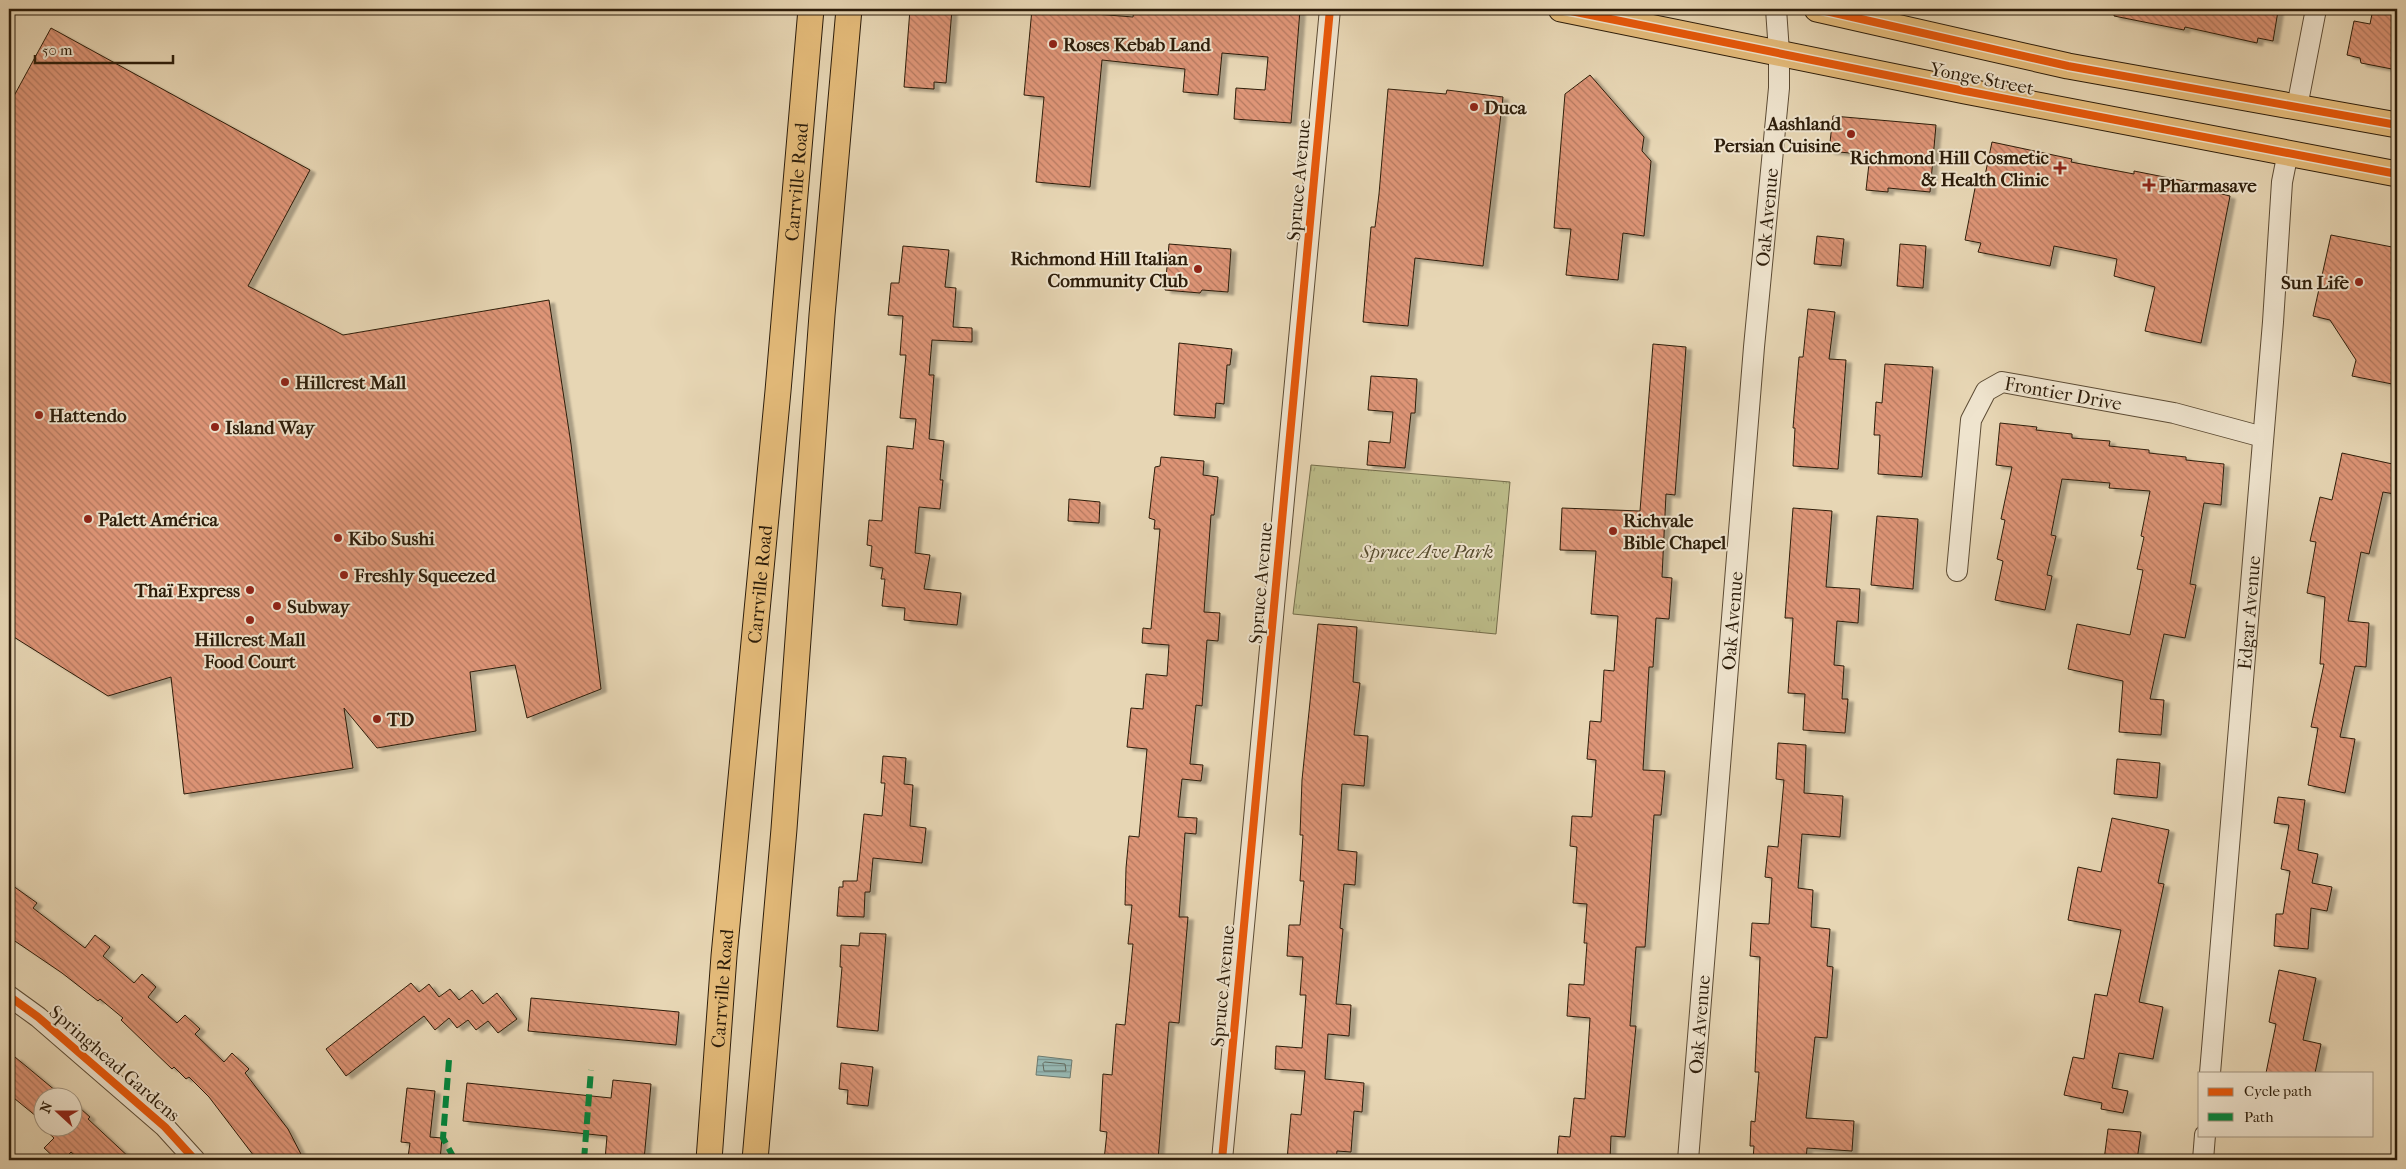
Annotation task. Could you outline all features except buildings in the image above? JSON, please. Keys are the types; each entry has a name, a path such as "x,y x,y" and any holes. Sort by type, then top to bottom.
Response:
{"main road":[{"name":"Carrville Road","path":"709,1160 724,956 778,390 811,9"},
{"name":"Carrville Road","path":"755,1160 784,829 816,392 849,9"},
{"name":"Yonge Street","path":"1561,9 1965,91 2397,174"},
{"name":"Yonge Street","path":"1816,9 2068,66 2296,108 2397,124"},
{"path":"797,168 836,170"},
{"path":"778,390 816,392"}],"street":[{"name":"Spruce Avenue","path":"1222,1160 1330,9"},
{"name":"Oak Avenue","path":"1688,1160 1753,357 1779,88 1776,9"},
{"path":"2296,108 2316,9"},
{"name":"Edgar Avenue","path":"2210,1072 2263,437 2282,182 2288,152"},
{"name":"Frontier Drive","path":"1957,571 1971,420 1986,391 2002,382 2174,413 2263,437"},
{"name":"Springhead Gardens","path":"9,996 38,1017 165,1127 195,1160"},
{"path":"2203,1160 2205,1136"}],"green space":[{"name":"Spruce Ave Park","path":"1311,465 1510,482 1496,634 1293,614"}],"water":[{"path":"1038,1056 1072,1060 1070,1078 1036,1075"}],"marked path":[{"path":"449,1060 443,1138 455,1160"},
{"path":"584,1160 591,1070"},
{"path":"472,1160 489,1157"},
{"path":"488,1160 489,1157 527,1160"}],"cycle path":[{"path":"1222,1160 1330,9"},
{"path":"1561,9 1965,91 2397,174"},
{"path":"1817,9 2068,66 2397,125"},
{"path":"9,996 38,1017 165,1127 195,1160"}],"place":[{"name":"Roses Kebab Land","path":"1053,44"},
{"name":"Duca","path":"1474,107"},
{"name":"Aashland Persian Cuisine","path":"1851,134"},
{"name":"Richmond Hill Cosmetic & Health Clinic","path":"2060,168"},
{"name":"Pharmasave","path":"2149,185"},
{"name":"Richmond Hill Italian Community Club","path":"1198,269"},
{"name":"Sun Life","path":"2359,282"},
{"name":"Hillcrest Mall","path":"285,382"},
{"name":"Hattendo","path":"39,415"},
{"name":"Island Way","path":"215,427"},
{"name":"Palett América","path":"88,519"},
{"name":"Richvale Bible Chapel","path":"1613,531"},
{"name":"Kibo Sushi","path":"338,538"},
{"name":"Freshly Squeezed","path":"344,575"},
{"name":"Thaï Express","path":"250,590"},
{"name":"Subway","path":"277,606"},
{"name":"Hillcrest Mall Food Court","path":"250,620"},
{"name":"TD","path":"377,719"}]}
